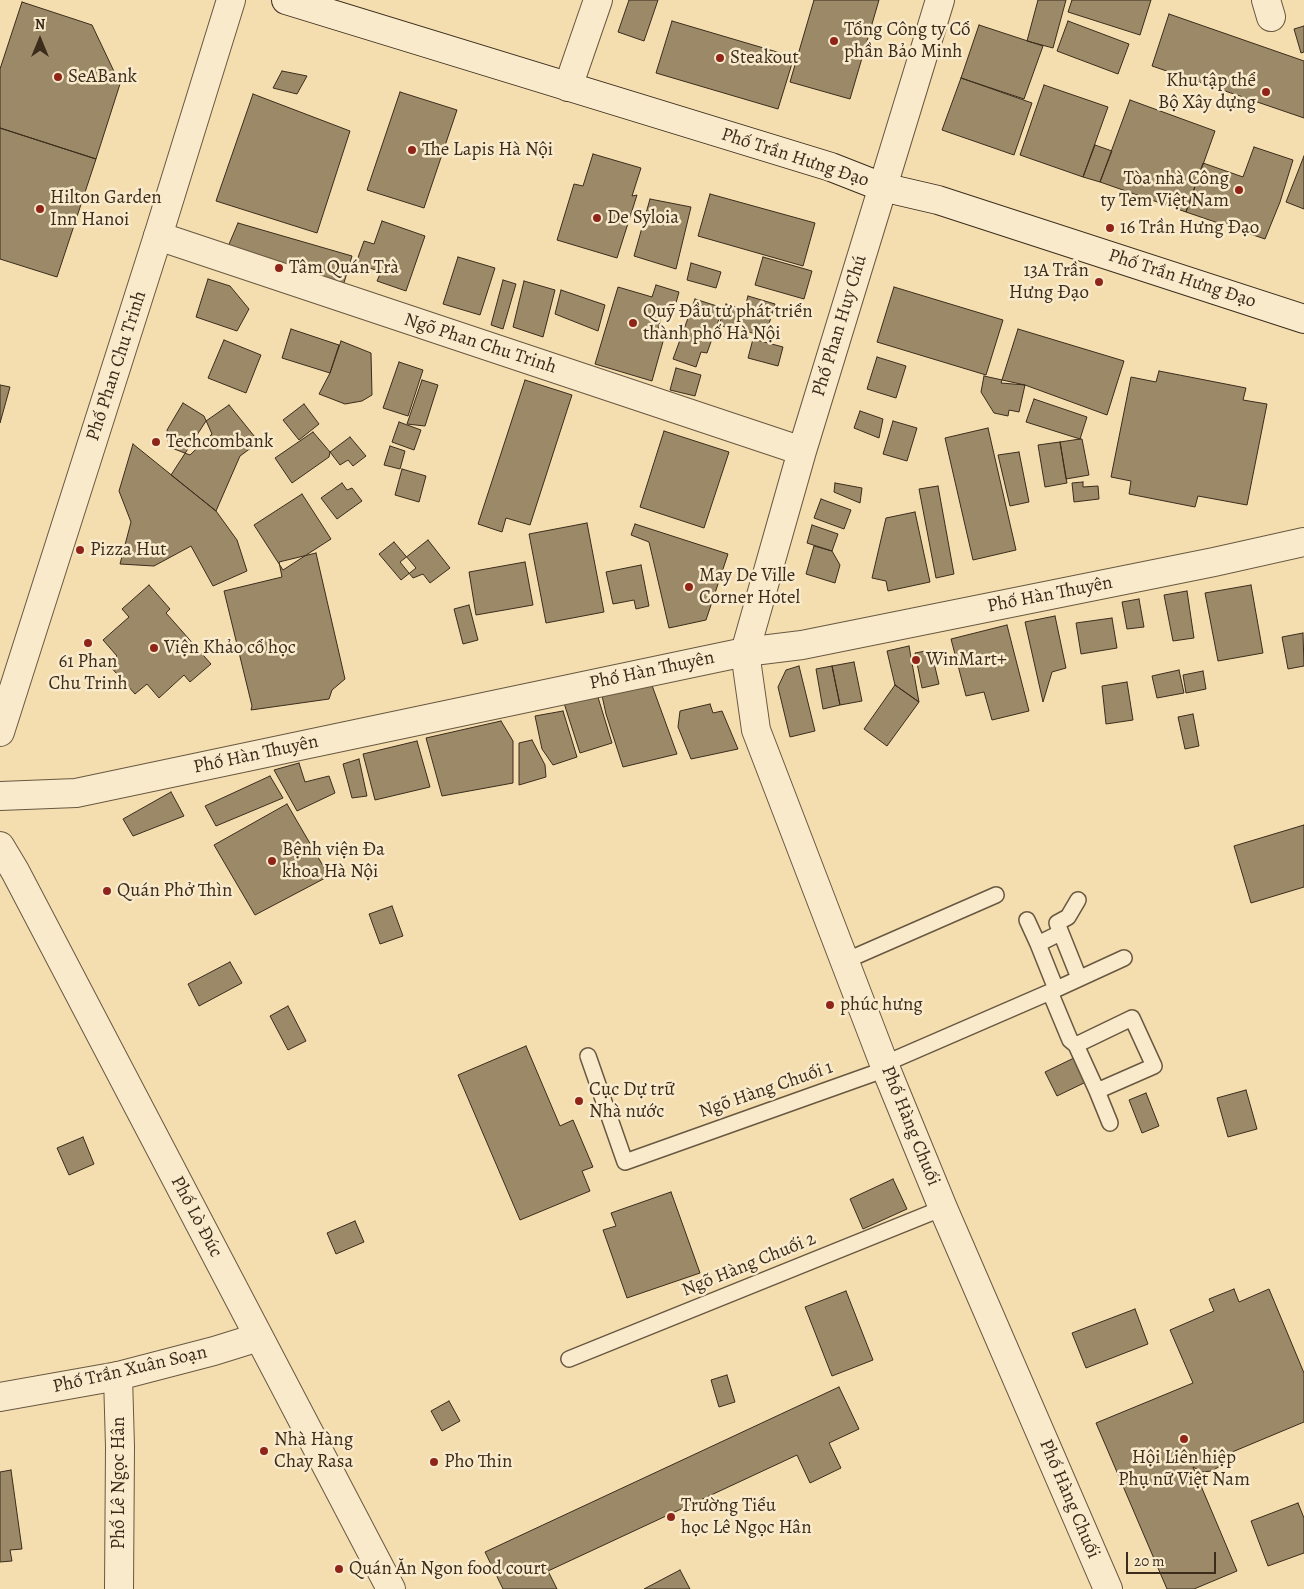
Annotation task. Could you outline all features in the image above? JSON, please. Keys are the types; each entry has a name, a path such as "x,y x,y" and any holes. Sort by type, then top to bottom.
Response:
{"street":[{"name":"Phố Phan Chu Trinh","path":"0,732 231,0"},
{"name":"Phố Trần Hưng Đạo","path":"286,0 831,166 882,187 938,200 1304,319"},
{"path":"568,87 598,0"},
{"name":"Phố Phan Huy Chú","path":"745,652 802,451 940,0"},
{"name":"Ngõ Phan Chu Trinh","path":"158,236 802,451"},
{"name":"Phố Hàn Thuyên","path":"0,796 76,793 745,652 802,645 1214,562 1304,542"},
{"name":"Phố Hàng Chuối","path":"745,652 756,730 885,1066 943,1208 1108,1589"},
{"name":"Phố Lò Đúc","path":"0,846 20,880 389,1588"},
{"name":"Phố Trần Xuân Soạn","path":"0,1397 118,1376 259,1337"},
{"name":"Phố Lê Ngọc Hân","path":"118,1376 120,1447 119,1589"}],"lane":[{"path":"845,961 996,895"},
{"path":"1078,900 1068,917 1057,923 1079,978"},
{"path":"1027,920 1038,944 1070,1040 1076,1044 1110,1123"},
{"path":"1038,944 1056,935"},
{"path":"885,1066 1124,958"},
{"path":"1076,1044 1132,1018 1154,1066 1097,1090"},
{"name":"Ngõ Hàng Chuối 1","path":"588,1056 625,1162 885,1066"},
{"name":"Ngõ Hàng Chuối 2","path":"569,1359 943,1208"}],"building":[{"path":"629,0 658,0 644,41 618,32"},
{"name":"Tổng Công ty Cổ phần Bảo Minh","path":"814,0 879,0 850,99 790,82"},
{"path":"1038,0 1066,0 1053,48 1027,41"},
{"path":"1072,0 1151,0 1140,35 1068,12"},
{"name":"SeABank","path":"22,2 92,25 120,84 96,159 0,128 0,69"},
{"name":"Khu tập thể Bộ Xây dựng","path":"1169,14 1304,61 1304,118 1152,66"},
{"path":"672,21 794,57 778,109 656,73"},
{"path":"1068,21 1129,44 1118,74 1057,51"},
{"path":"979,25 1043,46 1024,99 961,78"},
{"path":"1304,26 1304,52 1301,53 1294,29"},
{"path":"282,71 307,76 297,94 273,88"},
{"path":"961,78 1032,103 1014,155 942,130"},
{"path":"1044,85 1108,107 1083,177 1020,155"},
{"name":"The Lapis Hà Nội","path":"400,92 457,110 424,208 367,190"},
{"path":"253,94 350,131 317,233 216,201"},
{"path":"1130,100 1215,131 1186,212 1100,182"},
{"name":"Hilton Garden Inn Hanoi","path":"0,128 96,159 57,277 0,259"},
{"path":"1095,145 1112,151 1100,182 1083,177"},
{"name":"Tòa nhà Công ty Tem Việt Nam","path":"1254,147 1293,160 1280,202 1265,239 1186,212 1203,163 1243,177"},
{"name":"De Syloia","path":"593,154 641,168 632,196 637,195 617,258 557,240 574,184 583,186"},
{"path":"1304,156 1304,209 1286,202"},
{"path":"710,194 815,223 803,266 698,236"},
{"path":"650,199 691,207 676,269 634,256"},
{"path":"382,221 425,236 406,291 377,281 381,272 356,263 364,241 374,244"},
{"path":"238,223 352,256 343,286 227,249"},
{"path":"458,257 495,268 480,315 443,304"},
{"path":"763,257 812,271 804,299 755,285"},
{"path":"691,263 721,272 716,288 687,280"},
{"path":"208,279 230,286 249,309 237,331 196,317"},
{"path":"503,280 516,284 503,329 491,325"},
{"path":"524,281 555,290 543,337 513,327"},
{"name":"Quỹ Đầu tư phát triển thành phố Hà Nội","path":"656,285 679,292 674,310 664,307 656,336 664,338 652,381 595,364 618,287 652,297"},
{"path":"894,287 1003,320 986,375 877,342"},
{"path":"561,290 605,305 598,331 555,314"},
{"path":"748,296 775,304 765,337 739,329"},
{"path":"695,299 723,308 707,353 701,352 696,367 673,359"},
{"path":"726,304 740,308 735,330 719,325"},
{"path":"291,329 339,345 330,373 282,358"},
{"path":"1018,329 1124,361 1107,415 1025,385 1001,383"},
{"path":"753,339 783,347 778,366 748,358"},
{"path":"224,340 261,355 246,393 208,378"},
{"path":"341,341 371,353 372,395 362,401 345,404 319,394 330,373"},
{"path":"877,357 906,366 896,398 867,389"},
{"path":"399,362 423,370 408,416 383,408"},
{"path":"676,368 701,375 695,396 670,390"},
{"path":"1159,371 1246,388 1243,400 1267,404 1247,505 1198,496 1195,507 1129,494 1131,481 1111,477 1131,377 1156,382"},
{"path":"984,376 1025,385 1019,412 1009,410 1008,416 994,413 981,392"},
{"path":"422,380 438,385 425,426 407,424"},
{"path":"525,380 572,395 530,525 506,518 502,532 478,524"},
{"path":"0,385 10,387 0,423"},
{"path":"1034,399 1087,417 1080,439 1026,422"},
{"path":"183,403 204,416 212,434 190,455 169,447 167,430"},
{"path":"304,404 319,424 299,440 283,420"},
{"path":"229,405 259,442 240,456 216,511 171,475 206,421"},
{"path":"860,411 883,419 879,438 854,428"},
{"path":"893,421 917,428 907,461 883,454"},
{"path":"399,422 421,430 414,450 392,442"},
{"path":"988,428 1016,550 973,560 945,438"},
{"path":"664,431 729,452 704,528 640,507"},
{"path":"313,432 330,452 329,457 292,483 275,458"},
{"path":"350,437 366,456 353,466 348,460 340,465 330,452"},
{"path":"1082,439 1089,475 1066,479 1060,442"},
{"path":"1060,442 1067,483 1045,487 1038,445"},
{"path":"133,444 216,511 237,540 247,571 213,586 191,546 154,566 120,564 131,522 119,491"},
{"path":"390,446 405,451 400,469 384,465"},
{"path":"1019,452 1029,502 1010,506 998,455"},
{"path":"402,469 426,476 419,502 395,495"},
{"path":"1083,482 1083,487 1098,486 1099,499 1074,502 1072,483"},
{"path":"342,483 347,490 352,488 362,501 337,519 321,498"},
{"path":"835,483 862,488 860,503 834,492"},
{"path":"938,486 954,574 936,578 919,489"},
{"path":"302,494 331,539 283,570 254,525"},
{"path":"821,499 851,510 844,529 814,518"},
{"path":"915,512 930,582 888,591 886,581 872,578 886,518"},
{"path":"587,523 604,612 546,623 529,534"},
{"name":"May De Ville Corner Hotel","path":"635,524 728,554 706,620 669,628 649,542 631,535"},
{"path":"812,525 838,534 832,551 807,543"},
{"path":"428,540 450,568 430,583 423,574 413,578 400,562"},
{"path":"394,542 416,568 401,580 379,554"},
{"path":"814,546 832,551 840,565 835,583 806,574"},
{"path":"316,553 345,679 332,690 329,699 251,710 252,706 224,591 282,577 279,562"},
{"path":"525,562 533,605 476,615 469,572"},
{"path":"641,565 649,606 636,609 634,600 613,604 606,572"},
{"name":"Viện Khảo cổ học","path":"149,585 170,609 166,613 211,664 190,682 184,675 159,698 147,684 135,694 108,664 117,656 103,640 129,617 122,609"},
{"path":"1251,585 1263,653 1218,661 1205,593"},
{"path":"1187,591 1194,638 1173,641 1164,595"},
{"path":"1139,599 1144,627 1127,629 1122,602"},
{"path":"469,605 478,640 463,644 454,609"},
{"path":"1055,616 1066,668 1052,672 1043,702 1025,622"},
{"path":"1112,618 1117,648 1081,654 1076,623"},
{"path":"1007,625 1029,711 992,720 984,692 966,696 951,639"},
{"path":"1303,633 1304,666 1288,669 1282,637"},
{"path":"909,646 919,702 895,685 887,651"},
{"path":"931,650 939,684 922,688 915,653"},
{"path":"854,662 862,701 840,705 832,666"},
{"path":"799,666 815,731 790,737 778,687 786,670"},
{"path":"832,666 840,705 823,709 816,669"},
{"path":"1179,670 1184,693 1157,698 1152,676"},
{"path":"1203,671 1206,689 1186,693 1183,675"},
{"path":"650,680 677,754 623,767 606,714 601,691"},
{"path":"1127,682 1133,720 1106,724 1102,686"},
{"path":"895,685 919,702 887,746 864,729"},
{"path":"597,694 612,743 580,753 563,700"},
{"path":"710,704 713,713 722,711 738,749 691,759 678,727 680,711"},
{"path":"563,711 577,757 553,765 542,749 535,716"},
{"path":"1193,714 1199,746 1185,749 1178,717"},
{"path":"501,721 513,741 513,783 442,796 426,738"},
{"path":"532,740 545,765 546,777 519,785 519,743"},
{"path":"417,741 430,787 375,800 363,754"},
{"path":"359,759 367,796 352,798 343,764"},
{"path":"299,763 305,782 329,776 335,793 297,811 274,770"},
{"path":"270,776 283,798 216,826 205,806"},
{"path":"171,792 184,816 133,836 123,819"},
{"name":"Bệnh viện Đa khoa Hà Nội","path":"287,804 329,876 255,915 214,845"},
{"path":"1304,825 1304,887 1251,903 1234,846"},
{"path":"392,906 403,936 380,944 369,914"},
{"path":"230,962 242,983 199,1006 188,984"},
{"path":"288,1006 306,1041 288,1050 270,1016"},
{"path":"526,1046 560,1126 573,1120 593,1167 582,1171 590,1191 520,1220 458,1075"},
{"path":"1076,1057 1088,1081 1057,1096 1045,1072"},
{"path":"1246,1090 1257,1129 1228,1137 1217,1098"},
{"path":"1146,1093 1159,1126 1142,1133 1129,1100"},
{"path":"83,1137 94,1164 69,1175 57,1148"},
{"path":"893,1179 907,1209 863,1229 850,1199"},
{"path":"671,1192 700,1273 627,1298 603,1230 616,1226 611,1213"},
{"path":"355,1221 364,1242 336,1254 327,1233"},
{"name":"Hội Liên hiệp Phụ nữ Việt Nam","path":"1234,1289 1239,1302 1269,1289 1304,1373 1304,1422 1225,1455 1220,1466 1212,1471 1202,1472 1193,1467 1237,1571 1194,1589 1167,1589 1096,1423 1193,1383 1170,1330 1214,1311 1209,1299"},
{"path":"846,1291 873,1360 832,1376 805,1307"},
{"path":"1135,1309 1148,1344 1086,1368 1072,1333"},
{"path":"727,1375 735,1402 719,1407 711,1380"},
{"path":"839,1387 859,1429 829,1443 841,1468 810,1483 797,1455 548,1571 557,1589 503,1589 485,1552"},
{"path":"449,1401 460,1421 442,1431 431,1411"},
{"path":"11,1470 22,1549 10,1550 12,1561 0,1562 0,1472"},
{"path":"1298,1503 1304,1518 1304,1553 1268,1566 1251,1521"},
{"path":"680,1570 690,1589 644,1589"}],"place":[{"name":"Tổng Công ty Cổ phần Bảo Minh","path":"834,41"},
{"name":"Steakout","path":"720,58"},
{"name":"SeABank","path":"58,77"},
{"name":"Khu tập thể Bộ Xây dựng","path":"1266,92"},
{"name":"The Lapis Hà Nội","path":"412,150"},
{"name":"Tòa nhà Công ty Tem Việt Nam","path":"1239,190"},
{"name":"Hilton Garden Inn Hanoi","path":"40,209"},
{"name":"De Syloia","path":"597,218"},
{"name":"16 Trần Hưng Đạo","path":"1110,228"},
{"name":"Tâm Quán Trà","path":"279,268"},
{"name":"13A Trần Hưng Đạo","path":"1099,282"},
{"name":"Quỹ Đầu tư phát triển thành phố Hà Nội","path":"633,323"},
{"name":"Techcombank","path":"156,442"},
{"name":"Pizza Hut","path":"80,550"},
{"name":"May De Ville Corner Hotel","path":"689,587"},
{"name":"61 Phan Chu Trinh","path":"88,643"},
{"name":"Viện Khảo cổ học","path":"154,648"},
{"name":"WinMart+","path":"916,660"},
{"name":"Bệnh viện Đa khoa Hà Nội","path":"272,861"},
{"name":"Quán Phở Thìn","path":"107,891"},
{"name":"phúc hưng","path":"830,1005"},
{"name":"Cục Dự trữ Nhà nước","path":"579,1101"},
{"name":"Hội Liên hiệp Phụ nữ Việt Nam","path":"1184,1439"},
{"name":"Nhà Hàng Chay Rasa","path":"264,1451"},
{"name":"Pho Thin","path":"434,1462"},
{"name":"Trường Tiểu học Lê Ngọc Hân","path":"671,1517"},
{"name":"Quán Ăn Ngon food court","path":"339,1569"}]}
